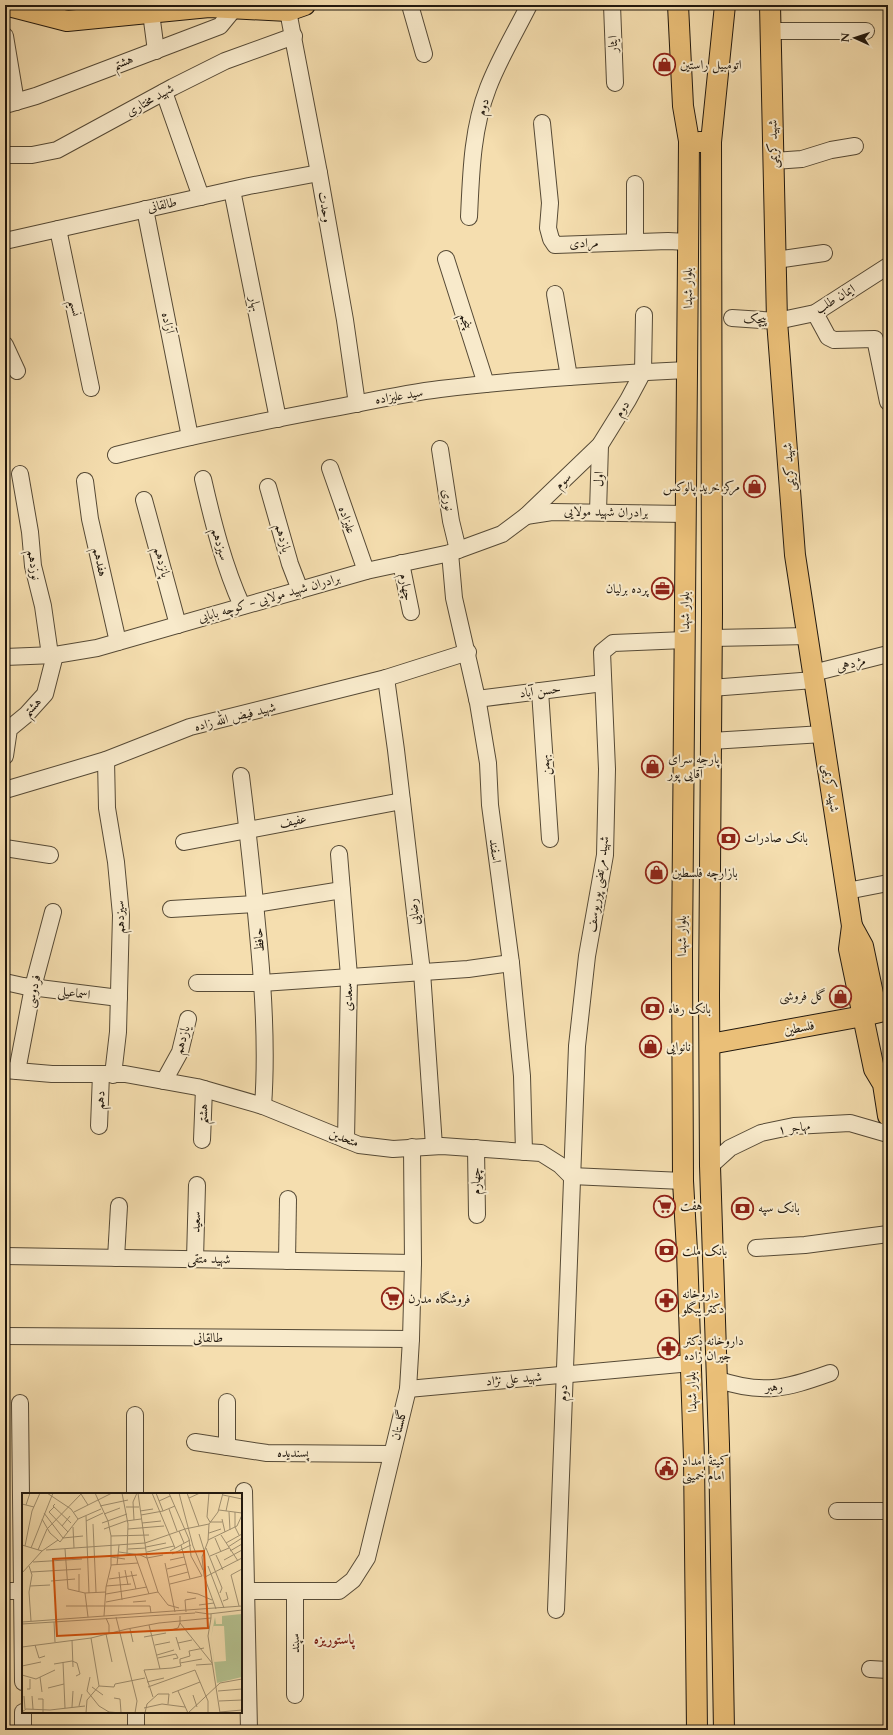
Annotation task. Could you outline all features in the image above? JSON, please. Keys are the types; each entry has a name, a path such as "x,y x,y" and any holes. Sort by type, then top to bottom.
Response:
{"main road":[{"path":"5,5 67,21 209,7 234,9 296,8"},
{"name":"بلوار شهدا","path":"678,5 683,106 689,141 682,952 683,1180 694,1458 698,1730"},
{"name":"بلوار شهدا","path":"724,1730 721,1510 710,1166 710,1044 712,142 725,5"},
{"name":"شهید کریمی","path":"770,5 777,321 796,555 852,926 863,946 887,1068 883,1084 888,1116"},
{"path":"689,141 712,142"},
{"path":"688,198 712,199"},
{"name":"فلسطین","path":"710,1044 876,1012"},
{"path":"694,1458 699,1464 707,1465 714,1462 719,1456"},
{"path":"694,1511 696,1504 703,1499 710,1498 717,1502 721,1510"}],"street":[{"path":"410,5 424,54"},
{"name":"دوم","path":"468,218 473,144 488,89 497,67 529,5"},
{"name":"ایثار","path":"612,5 615,82"},
{"name":"وحدت","path":"296,8 294,36 345,320 357,404"},
{"name":"هشتم","path":"11,103 36,96 220,26 234,9"},
{"path":"150,13 156,51"},
{"path":"770,31 866,31"},
{"path":"5,36 11,103"},
{"name":"شهید مختاری","path":"5,155 32,155 57,150 225,61 294,36"},
{"path":"164,92 201,197"},
{"name":"مرادی","path":"542,123 550,203 548,228 551,239 555,245 635,241 688,242"},
{"path":"774,161 802,160 831,150 855,146"},
{"name":"طالقانی","path":"5,241 232,190 319,173"},
{"path":"635,184 635,241"},
{"name":"بهار","path":"232,190 278,419"},
{"name":"آزاده","path":"145,209 190,437"},
{"name":"نسیم","path":"58,229 91,388"},
{"path":"776,260 824,253"},
{"name":"پنجم","path":"446,259 486,384"},
{"name":"ایمان طلب","path":"777,321 815,313 888,266"},
{"path":"555,294 569,377"},
{"path":"815,313 828,337 834,340 875,339 888,402"},
{"path":"643,372 644,315"},
{"name":"پیچک","path":"732,318 777,321"},
{"path":"5,345 17,371"},
{"name":"سید علیزاده","path":"116,455 190,437 278,419 438,390 486,384 569,377 687,370"},
{"name":"دوم","path":"600,445 628,400 643,372"},
{"name":"اول","path":"598,512 600,445"},
{"name":"سوم","path":"526,516 600,445"},
{"name":"نوری","path":"440,449 451,521 454,552"},
{"name":"علیزاده","path":"330,468 366,571"},
{"name":"نوزدهم","path":"20,474 30,532 33,566 43,606 52,655"},
{"name":"سیزدهم","path":"204,479 221,551 242,606"},
{"name":"هفدهم","path":"85,481 90,519 118,642"},
{"name":"یازدهم","path":"268,487 290,564 300,590"},
{"name":"پانزدهم","path":"144,500 178,624"},
{"name":"برادران شهید مولایی","path":"526,516 552,512 686,514"},
{"name":"برادران شهید مولایی - کوچه بابایی","path":"5,657 52,655 96,648 366,571 454,552 502,534 526,516"},
{"name":"اسفند","path":"454,552 454,598 478,699 488,763 490,805 511,963 522,1076 524,1152"},
{"name":"چهارم","path":"401,563 411,612"},
{"path":"712,638 808,636"},
{"name":"شهید مرتضی پوریوسف","path":"571,1176 577,1046 587,956 605,855 607,770 602,652 613,643 684,640"},
{"name":"شهید فیض الله زاده","path":"5,790 106,760 190,727 386,678 468,652"},
{"name":"مژدهی","path":"711,688 814,677 888,654"},
{"name":"هشتم","path":"5,756 9,729 26,715 44,694 52,655"},
{"name":"رضایی","path":"386,678 422,972 434,1146"},
{"name":"حسن آباد","path":"478,699 603,683"},
{"name":"بهمن","path":"540,691 550,839"},
{"path":"711,741 823,734"},
{"name":"سیزدهم","path":"106,760 108,808 122,915 119,998 107,1074"},
{"name":"حافظ","path":"241,776 256,904 266,1044 262,1106"},
{"name":"عفیف","path":"184,842 402,801"},
{"path":"5,848 50,855"},
{"name":"سعدی","path":"339,854 349,976 346,1140"},
{"path":"847,891 888,883"},
{"path":"171,909 256,904 342,890"},
{"name":"فردوسی","path":"11,1071 53,912"},
{"path":"198,983 262,983 468,969 511,963"},
{"name":"اسماعیلی","path":"5,982 119,998"},
{"name":"یازدهم","path":"164,1081 180,1052 188,1019"},
{"name":"متحدین","path":"11,1071 52,1074 125,1074 164,1081 204,1089 262,1106 359,1145 393,1148 434,1146 541,1153 560,1165 571,1176"},
{"name":"دهم","path":"99,1126 107,1074"},
{"name":"هشتم","path":"202,1140 204,1089"},
{"name":"مهاجر ۱","path":"710,1166 730,1148 761,1133 794,1126 850,1123 888,1134"},
{"name":"گلستان","path":"243,1591 339,1591 353,1580 367,1558 408,1389 413,1263 412,1148"},
{"name":"چهارم","path":"476,1148 477,1214"},
{"path":"571,1176 683,1180"},
{"name":"دوم","path":"556,1610 571,1176"},
{"name":"سعید","path":"194,1259 197,1185"},
{"path":"287,1261 288,1199"},
{"path":"116,1258 119,1206"},
{"path":"756,1248 805,1245 888,1234"},
{"name":"شهید متقی","path":"5,1256 413,1263"},
{"name":"طالقانی","path":"5,1336 411,1339"},
{"name":"شهید علی نژاد","path":"408,1389 691,1363"},
{"name":"رهبر","path":"716,1379 737,1386 769,1389 794,1386 830,1373"},
{"path":"227,1402 227,1447"},
{"path":"20,1404 22,1529"},
{"path":"135,1415 135,1493"},
{"name":"پسندیده","path":"195,1442 267,1453 392,1454"},
{"path":"244,1491 243,1591 249,1730"},
{"path":"837,1511 888,1512"},
{"name":"سپند","path":"295,1591 295,1695"},
{"path":"5,1592 22,1592"},
{"path":"870,1668 888,1670"},
{"path":"23,1713 23,1730"},
{"path":"136,1713 136,1730"}],"place":[{"name":"اتومبیل راستین","path":"665,65"},
{"name":"مركز خريد پالوكس","path":"755,487"},
{"name":"پرده برلیان","path":"663,589"},
{"name":"پارچه سرای آقایی پور","path":"652,766"},
{"name":"بانک صادرات","path":"729,838"},
{"name":"بازارچه فلسطین","path":"656,873"},
{"name":"گل فروشی","path":"841,996"},
{"name":"بانک رفاه","path":"652,1009"},
{"name":"نانوایی","path":"651,1047"},
{"name":"هفت","path":"665,1206"},
{"name":"بانک سپه","path":"742,1208"},
{"name":"بانک ملت","path":"666,1251"},
{"name":"فروشگاه مدرن","path":"392,1299"},
{"name":"داروخانه دکتر یبگلو","path":"666,1301"},
{"name":"داروخانه دکتر جیران زاده","path":"668,1348"},
{"name":"کمیتهٔ امداد امام خمینی","path":"666,1468"}],"district":[{"name":"پاستوریزه","path":"334,1639"}]}
